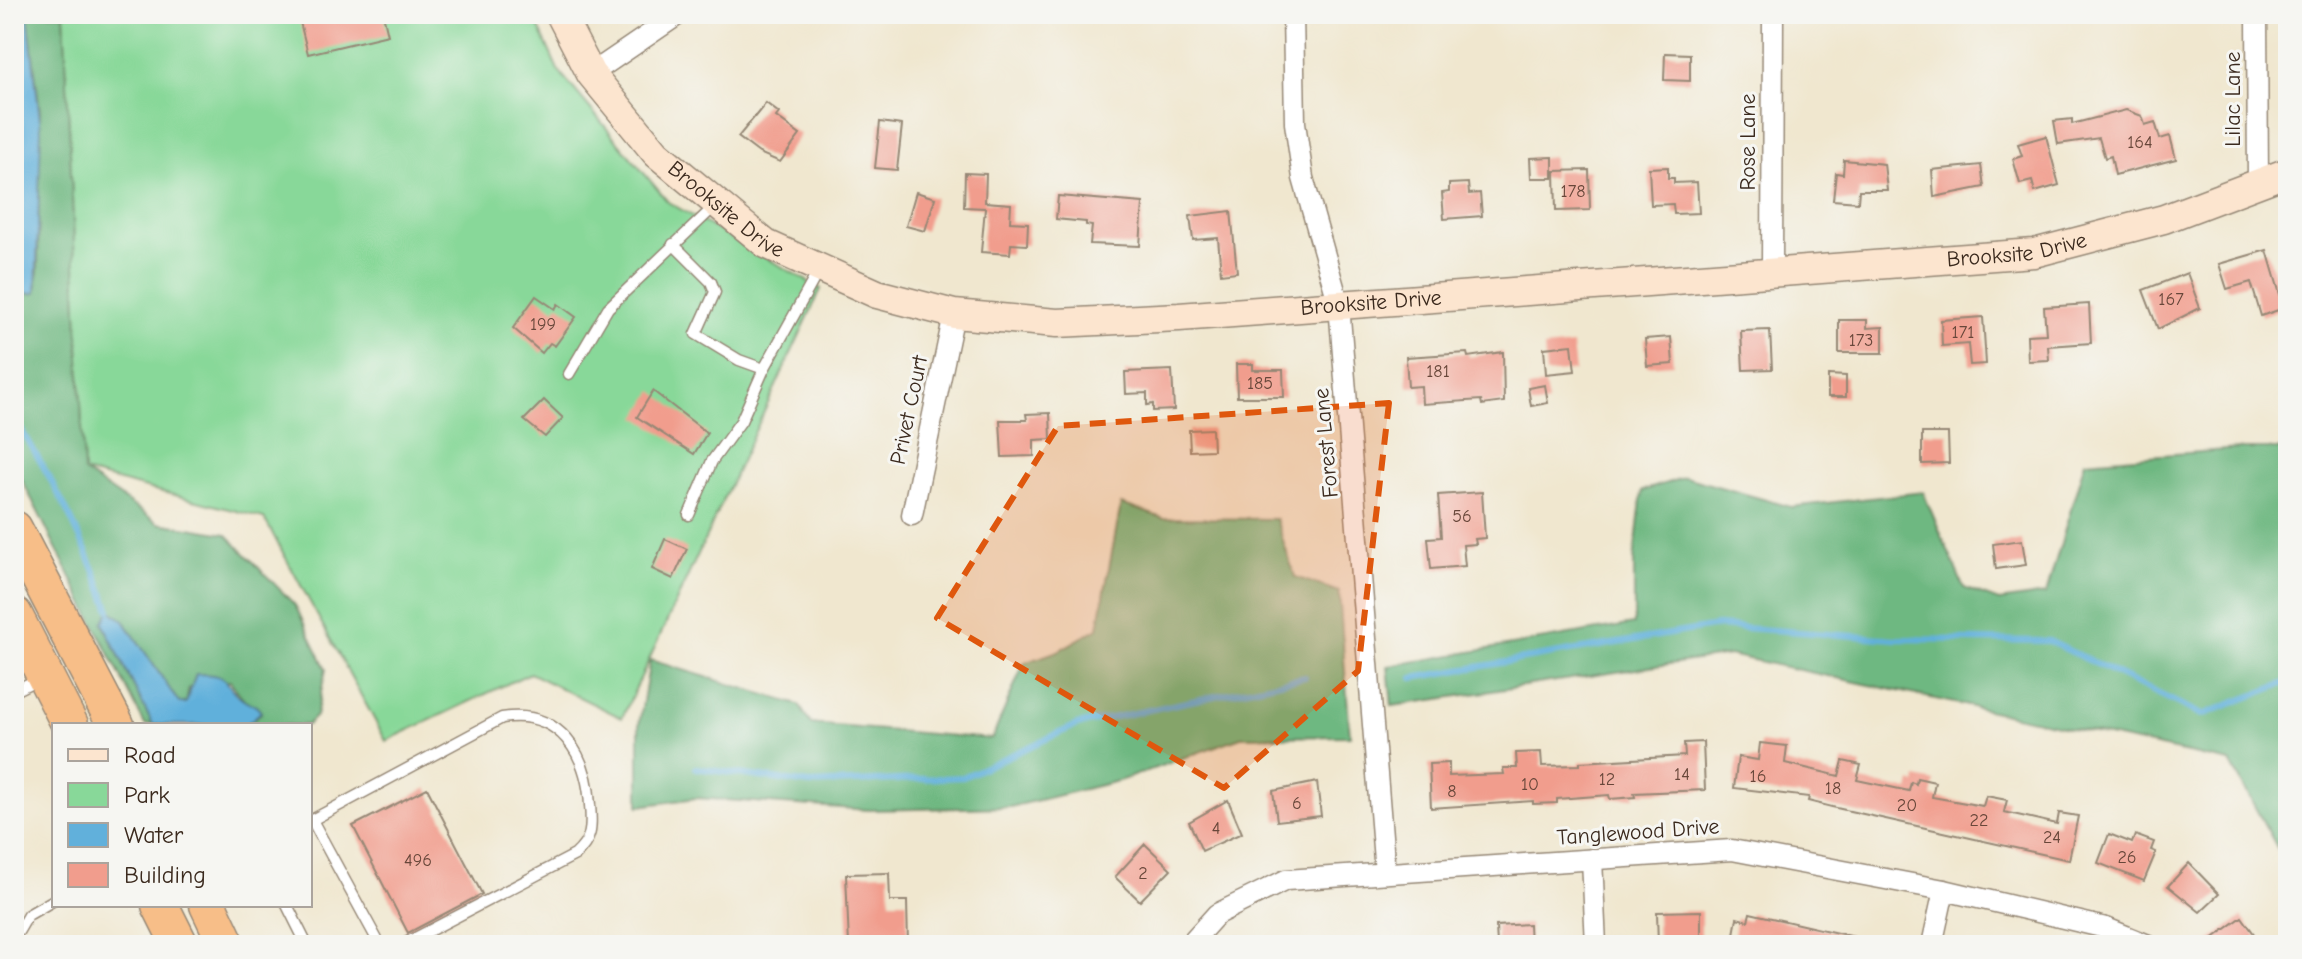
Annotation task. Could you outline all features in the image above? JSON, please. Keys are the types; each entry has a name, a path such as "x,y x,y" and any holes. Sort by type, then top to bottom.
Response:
{"highway":[{"path":"14,529 115,723"},
{"path":"14,615 30,683 68,723"},
{"path":"161,907 180,945"},
{"path":"209,907 227,945"}],"street":[{"name":"Brooksite Drive","path":"560,14 591,74 656,153 766,244 877,294 954,314 1057,323 2034,253 2164,219 2288,172"},
{"path":"591,74 679,14"},
{"name":"Forest Lane","path":"1293,14 1295,123 1303,178 1339,305 1385,873"},
{"name":"Rose Lane","path":"1772,271 1773,14"},
{"name":"Lilac Lane","path":"2257,14 2258,183"},
{"name":"Privet Court","path":"912,515 954,314"},
{"name":"Tanglewood Drive","path":"1189,945 1217,914 1286,880 1732,850 1944,890 2106,928 2148,945"},
{"path":"1592,859 1596,945"},
{"path":"1932,945 1944,890"}],"lane":[{"path":"569,374 608,308 717,204"},
{"path":"673,244 711,282 715,292 696,334 739,360 764,369"},
{"path":"689,515 712,461 741,421 764,369 820,268"},
{"path":"312,819 502,718 522,715 542,722 567,738 581,759 589,785 591,836 588,844 575,855 402,945"},
{"path":"312,822 380,945"},
{"path":"14,939 28,915 51,901"},
{"path":"288,907 307,945"}],"highlighted area":[{"path":"1389,403 1358,671 1224,788 937,618 1058,426"}],"green space":[{"path":"28,14 64,14 84,472 158,523 226,534 295,605 326,669 316,716 309,723 248,723 261,713 244,700 230,681 189,688 186,704 179,703 124,621 103,623 152,723 144,723 14,464 14,294 36,293 40,112"},
{"path":"64,14 533,14 558,70 668,202 821,289 622,718 530,673 386,741 264,518 84,472"},
{"path":"2239,449 2288,449 2288,867 2230,762 1729,655 1392,706 1388,666 1634,624 1634,561 1642,491 1685,477 1791,507 1923,492 1964,588 1999,601 2046,594 2085,461"},
{"path":"1121,504 1163,518 1276,519 1295,577 1339,592 1350,736 1241,737 1122,780 1010,807 869,810 696,798 639,806 639,725 650,660 799,705 811,724 992,739 1024,663 1058,651 1098,628"}],"water":[{"path":"14,14 28,14 41,129 36,293 14,294"},
{"path":"110,610 124,621 179,703 186,703 196,674 209,675 223,678 238,695 261,712 248,723 152,723 103,623"}],"building":[{"path":"298,14 383,14 388,35 308,54"},
{"path":"1665,53 1690,54 1690,81 1664,80"},
{"path":"766,103 779,113 776,117 800,135 780,162 759,153 738,137"},
{"path":"2126,110 2142,116 2145,125 2155,122 2160,139 2170,136 2176,159 2115,175 2111,156 2105,158 2099,138 2058,144 2054,121 2072,119 2072,124"},
{"path":"880,122 902,125 897,170 875,168"},
{"path":"2046,136 2059,185 2035,192 2032,181 2020,184 2013,159 2022,156 2018,144"},
{"path":"1553,157 1553,178 1531,178 1530,158"},
{"path":"1844,160 1884,164 1887,190 1859,190 1858,202 1833,200 1836,173 1843,174"},
{"path":"1981,165 1984,187 1934,197 1932,170"},
{"path":"1668,167 1668,178 1674,178 1674,183 1697,182 1699,213 1674,214 1673,204 1651,205 1649,168"},
{"path":"1589,170 1590,210 1556,211 1555,171"},
{"path":"965,173 986,174 985,202 1011,204 1010,222 1028,223 1027,245 1011,244 1010,254 981,252 985,208 964,207"},
{"path":"1468,183 1469,194 1480,193 1482,216 1444,219 1442,193 1449,192 1449,184"},
{"path":"916,192 935,198 925,231 906,226"},
{"path":"1058,196 1143,203 1140,246 1090,244 1092,226 1086,225 1086,222 1056,219"},
{"path":"1231,211 1237,272 1221,274 1218,238 1193,240 1190,216"},
{"path":"2267,250 2284,308 2261,316 2251,282 2227,289 2219,264"},
{"path":"2187,273 2200,308 2158,329 2143,290"},
{"path":"536,296 555,309 558,304 576,317 555,346 550,343 542,353 513,328"},
{"path":"2089,304 2091,343 2048,346 2049,360 2028,361 2027,335 2046,334 2044,307"},
{"path":"1983,317 1986,364 1970,365 1968,344 1942,346 1941,320"},
{"path":"1839,320 1867,320 1867,328 1883,327 1883,353 1839,353"},
{"path":"1770,330 1772,369 1743,370 1741,331"},
{"path":"1671,337 1673,364 1647,366 1645,339"},
{"path":"1572,345 1575,371 1546,374 1544,348"},
{"path":"1503,352 1504,402 1482,405 1481,400 1422,404 1421,386 1408,387 1406,357 1467,353 1468,357"},
{"path":"1236,364 1253,364 1253,370 1283,370 1284,397 1237,397"},
{"path":"1172,370 1174,410 1153,411 1153,404 1147,405 1147,393 1126,394 1125,372"},
{"path":"1828,375 1846,376 1846,397 1828,397"},
{"path":"1545,385 1548,403 1531,406 1528,388"},
{"path":"653,391 707,433 694,454 637,417"},
{"path":"544,400 563,418 545,437 524,420"},
{"path":"1050,413 1051,439 1034,440 1034,456 1002,457 1000,420 1027,420 1026,414"},
{"path":"1212,429 1213,450 1190,451 1189,430"},
{"path":"1922,433 1948,433 1949,463 1922,464"},
{"path":"1482,492 1485,538 1475,539 1476,544 1463,545 1465,566 1431,569 1428,538 1441,537 1438,495"},
{"path":"665,539 687,549 673,579 652,569"},
{"path":"2022,540 2026,565 1996,569 1993,544"},
{"path":"1703,742 1705,790 1634,793 1635,797 1610,799 1609,795 1557,799 1557,803 1533,804 1533,801 1431,808 1429,764 1449,763 1449,776 1504,774 1503,768 1517,768 1516,753 1541,752 1542,766 1580,765 1580,762 1685,756 1684,743"},
{"path":"1760,743 1787,746 1785,763 1839,776 1843,761 1861,765 1857,780 1909,791 1911,782 1916,784 1917,778 1935,782 1932,797 1983,806 1986,796 2007,800 2004,812 2057,824 2059,813 2078,816 2069,860 1832,807 1808,801 1809,797 1734,788 1738,757 1758,760"},
{"path":"1317,782 1321,816 1277,821 1273,791"},
{"path":"427,788 482,894 408,933 353,826"},
{"path":"1228,800 1242,833 1202,851 1189,822"},
{"path":"2109,834 2132,843 2135,835 2154,842 2151,850 2156,852 2144,881 2098,863"},
{"path":"1145,844 1171,869 1140,901 1115,877"},
{"path":"2189,863 2219,894 2200,912 2168,886"},
{"path":"889,873 890,901 907,901 908,945 849,945 846,874"},
{"path":"1701,911 1701,944 1658,945 1657,912"},
{"path":"1750,913 1855,937 1854,945 1732,945 1737,918 1748,921"},
{"path":"2242,917 2262,945 2204,945"},
{"path":"1529,924 1530,945 1497,945 1496,926"}],"waterway":[{"path":"14,418 67,511 110,610"},
{"path":"1413,678 1717,626 1895,639 2049,641 2202,715 2288,682"},
{"path":"696,768 810,784 963,777 1077,725 1305,677"}]}
